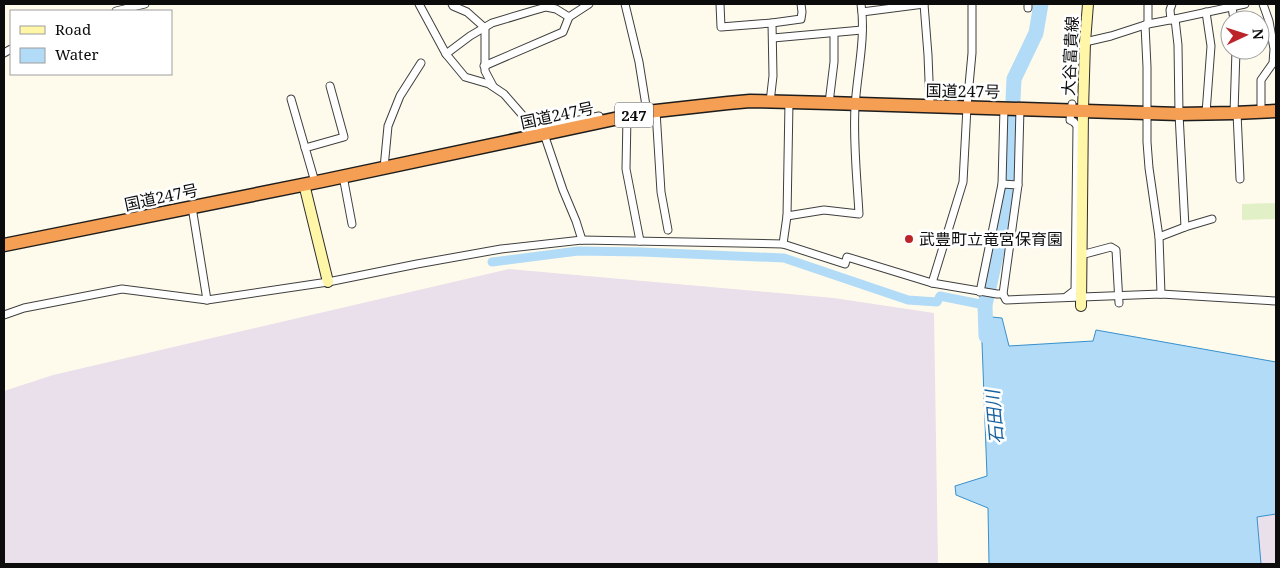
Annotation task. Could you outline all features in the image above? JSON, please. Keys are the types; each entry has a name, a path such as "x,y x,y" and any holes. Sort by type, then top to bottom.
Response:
{"highway":[{"name":"国道247号","path":"4,246 384,168 650,110 728,103 789,102 1004,108 1076,108 1180,114 1276,111"}],"street":[{"path":"120,10 145,4"},
{"path":"419,4 446,54 465,76 489,84 504,94 525,118 563,190 582,240"},
{"path":"452,4 467,12 485,28 484,66 493,87"},
{"path":"484,66 563,32 569,17 589,4"},
{"path":"625,4 650,110 668,230"},
{"path":"720,4 721,26 801,19 802,4"},
{"path":"787,216 824,210 859,214 854,123 862,30 861,8 924,4 930,106"},
{"path":"932,283 963,182 972,53 972,4"},
{"name":"大谷富貴線","path":"1081,301 1084,127 1076,108 1088,4"},
{"path":"1148,4 1146,24 1147,142 1159,237 1161,294"},
{"path":"1172,4 1170,10 1178,46 1185,227"},
{"path":"1085,42 1111,36 1146,24 1245,4"},
{"path":"1261,112 1261,80 1273,63 1274,49 1269,21 1263,4"},
{"path":"446,54 470,36 492,23 546,7 556,9 569,17"},
{"path":"1206,12 1211,46 1206,113"},
{"path":"770,102 773,76 772,23"},
{"path":"773,38 862,30"},
{"path":"829,103 834,62 834,33"},
{"path":"1236,60 1236,113 1240,179"},
{"path":"384,168 388,126 400,96 421,63"},
{"path":"305,148 344,137 330,86"},
{"path":"292,99 305,148 309,183 328,282"},
{"path":"783,244 787,216 789,102"},
{"path":"535,134 671,104"},
{"path":"980,292 1002,184 1004,108"},
{"path":"1020,108 1018,186 1003,294 1006,300 1066,297 1081,301 1118,295 1161,294 1276,301"},
{"path":"627,116 626,169 640,241"},
{"path":"1066,297 1075,290 1084,127"},
{"path":"343,176 352,224"},
{"path":"1002,184 1018,186"},
{"path":"192,207 207,300"},
{"path":"1159,237 1185,227 1212,220"},
{"path":"4,315 24,308 122,288 207,300 328,282 501,249 582,240 783,244 845,264 847,258 932,283 980,292 1003,294"},
{"path":"1081,255 1111,247 1116,250 1119,303"}],"shaded area":[{"path":"509,269 834,298 934,313 938,564 4,564 4,391 53,375"},
{"path":"1276,514 1276,564 1261,564 1257,517"}],"green space":[{"path":"1276,203 1276,219 1242,220 1242,204"}],"water":[{"path":"981,316 1002,318 1009,346 1093,341 1096,330 1276,362 1276,514 1257,517 1261,564 989,564 988,508 956,495 955,486 987,476"}],"waterway":[{"name":"石田川","path":"1013,100 1014,79 1036,33 1041,4"},
{"name":"石田川","path":"1009,182 1013,119"},
{"name":"石田川","path":"986,336 985,305 1003,225 1009,188"},
{"path":"492,262 578,251 784,258 908,300 937,302 940,296 985,305"}],"place":[{"name":"武豊町立竜宮保育園","path":"909,239"}]}
